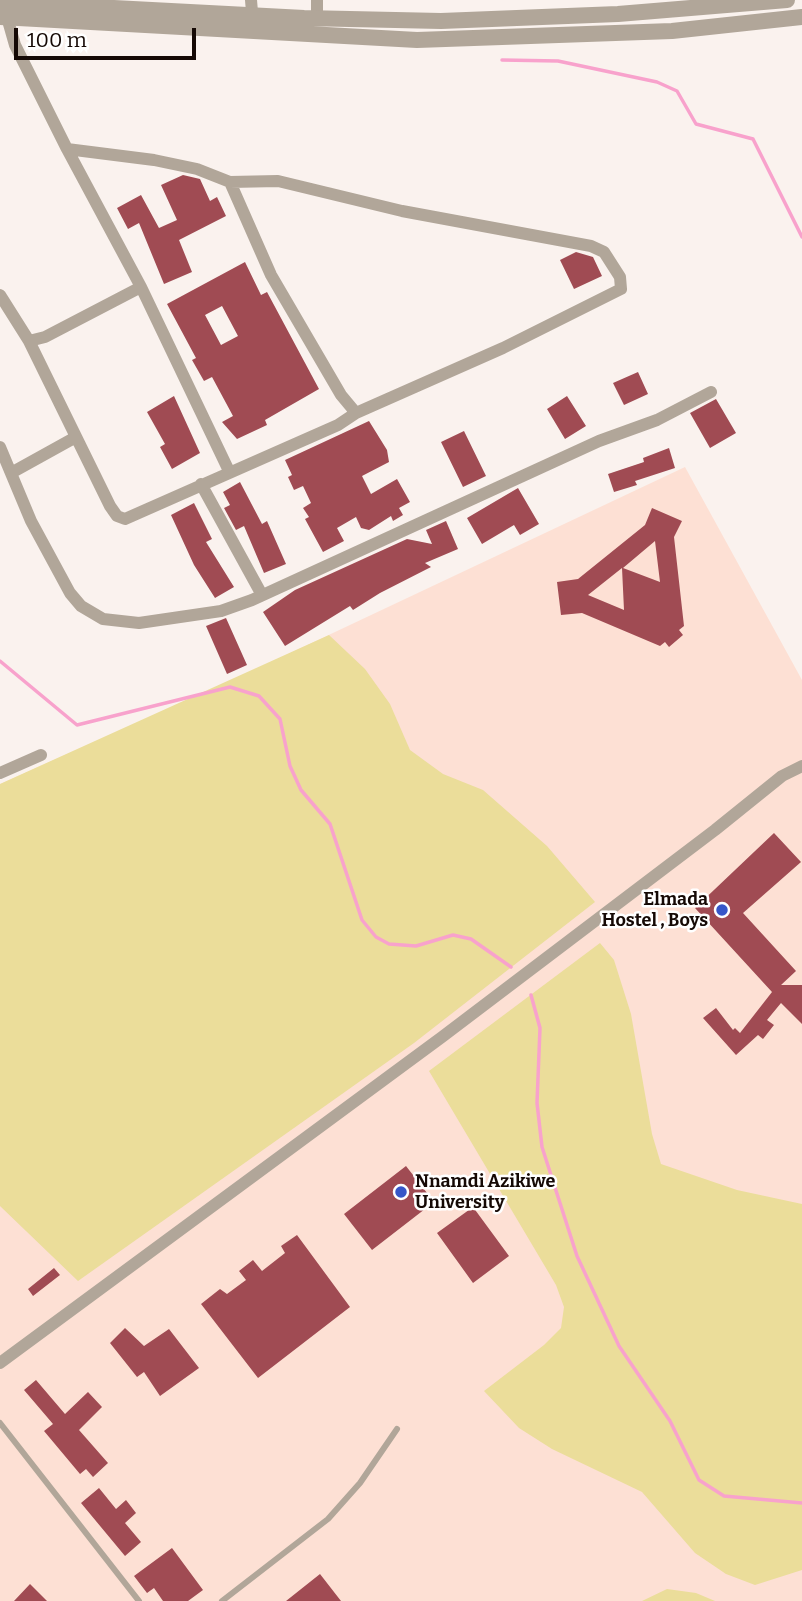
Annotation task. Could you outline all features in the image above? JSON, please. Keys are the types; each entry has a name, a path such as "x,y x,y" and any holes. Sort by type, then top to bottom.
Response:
{"street":[{"path":"317,0 317,18"},
{"path":"2,12 133,5 253,7 317,18 441,21 618,14 787,0"},
{"path":"252,32 253,7"},
{"path":"2,12 252,32 417,40 672,31 802,18"},
{"path":"2,12 15,45 141,287 229,471"},
{"path":"0,295 29,341 110,506 117,516 125,519 338,425 356,414 612,296 621,289 620,277 604,253 590,246 402,211 278,181 229,182 197,169 154,160 67,149"},
{"path":"229,182 271,275 341,395 356,414"},
{"path":"29,341 45,337 141,287"},
{"path":"0,447 56,571 81,606 103,619 139,623 221,611 261,595 599,441 657,420 712,392"},
{"path":"11,473 76,437"},
{"path":"201,484 261,595"},
{"path":"0,773 41,755"},
{"path":"0,1363 442,1037 715,831 782,776 802,766"}],"lane":[{"path":"0,1423 139,1601"},
{"path":"222,1601 328,1519 360,1483 397,1429"}],"shaded area":[{"name":"Nnamdi Azikiwe University","path":"685,467 802,680 802,1601 0,1601 0,784 229,682"},
{"path":"329,635 365,669 390,704 410,750 443,774 483,790 547,846 595,902 414,1043 78,1281 0,1206 0,784"},
{"path":"600,943 614,960 631,1014 652,1134 661,1164 737,1190 802,1204 802,1570 755,1585 726,1574 695,1553 642,1492 552,1449 519,1428 484,1391 544,1345 561,1328 564,1307 556,1285 429,1071"},
{"path":"667,1589 696,1593 715,1601 642,1601"}],"building":[{"path":"183,175 200,179 210,201 217,197 226,216 179,240 192,272 164,284 139,223 128,229 117,208 141,195 159,228 177,220 161,185"},
{"path":"576,252 593,257 602,276 574,289 560,260"},
{"path":"245,262 261,295 267,292 319,389 265,420 267,425 237,439 222,422 233,416 212,377 204,381 192,360 196,358 167,304","holes":["222,306 238,336 221,345 205,315"]},
{"path":"638,372 648,394 624,405 613,383"},
{"path":"174,396 200,453 172,469 160,447 165,444 147,412"},
{"path":"567,396 586,426 565,439 547,409"},
{"path":"716,399 736,433 710,448 690,413"},
{"path":"369,421 387,450 389,462 362,476 371,494 397,479 410,502 399,508 403,515 393,521 391,516 369,530 361,528 356,517 337,528 344,541 323,552 305,519 309,517 303,508 311,503 303,486 294,490 288,477 292,475 285,460"},
{"path":"464,431 486,476 463,487 441,442"},
{"path":"669,448 675,468 635,481 637,485 614,492 608,474 644,462 643,458"},
{"path":"240,482 262,524 267,521 286,564 264,573 244,526 236,530 224,508 230,505 223,492"},
{"path":"518,488 539,524 520,535 514,525 482,544 467,518"},
{"path":"194,503 212,539 206,542 234,587 215,598 194,565 171,515"},
{"path":"652,508 682,521 674,537 684,626 679,630 683,635 669,647 665,642 660,646 582,613 561,615 557,582 578,579 645,525","holes":["655,541 660,582 623,568","622,568 624,610 588,595"]},
{"path":"446,521 458,549 425,563 431,567 353,610 350,606 285,646 263,612 295,590 407,539 432,544 426,530"},
{"path":"226,618 247,665 227,674 206,626"},
{"name":"Elmada Hostel , Boys","path":"774,833 801,862 743,913 796,971 781,985 802,985 802,1024 781,1003 767,1020 774,1025 763,1039 758,1035 736,1055 703,1018 716,1008 733,1030 735,1028 740,1033 772,992 695,908"},
{"path":"406,1166 434,1202 372,1250 344,1214"},
{"path":"473,1207 509,1256 473,1283 437,1233"},
{"path":"297,1235 350,1307 258,1378 201,1304 220,1289 227,1294 246,1280 239,1271 253,1260 262,1271 285,1253 281,1246"},
{"path":"54,1268 60,1275 33,1296 28,1289"},
{"path":"125,1328 144,1346 169,1329 199,1368 160,1396 144,1372 137,1377 110,1343"},
{"path":"36,1380 65,1414 88,1392 102,1407 79,1430 108,1463 93,1477 86,1469 80,1474 44,1431 53,1424 24,1390"},
{"path":"99,1488 116,1509 126,1500 136,1513 125,1523 141,1542 125,1556 81,1503"},
{"path":"172,1548 203,1590 188,1601 163,1601 154,1588 147,1593 134,1576"},
{"path":"320,1574 341,1601 286,1601"},
{"path":"30,1584 47,1601 14,1601"}],"waterway":[{"path":"502,60 558,61 657,82 677,91 696,124 753,139 802,237"},
{"path":"0,661 77,725 230,687 259,696 280,719 290,766 301,790 330,824 362,920 376,937 389,944 416,946 453,935 471,939 511,967"},
{"path":"531,995 540,1028 537,1103 542,1147 577,1256 619,1346 670,1421 699,1480 724,1496 802,1503"}],"place":[{"name":"Elmada Hostel , Boys","path":"722,910"},
{"name":"Nnamdi Azikiwe University","path":"401,1192"}]}
